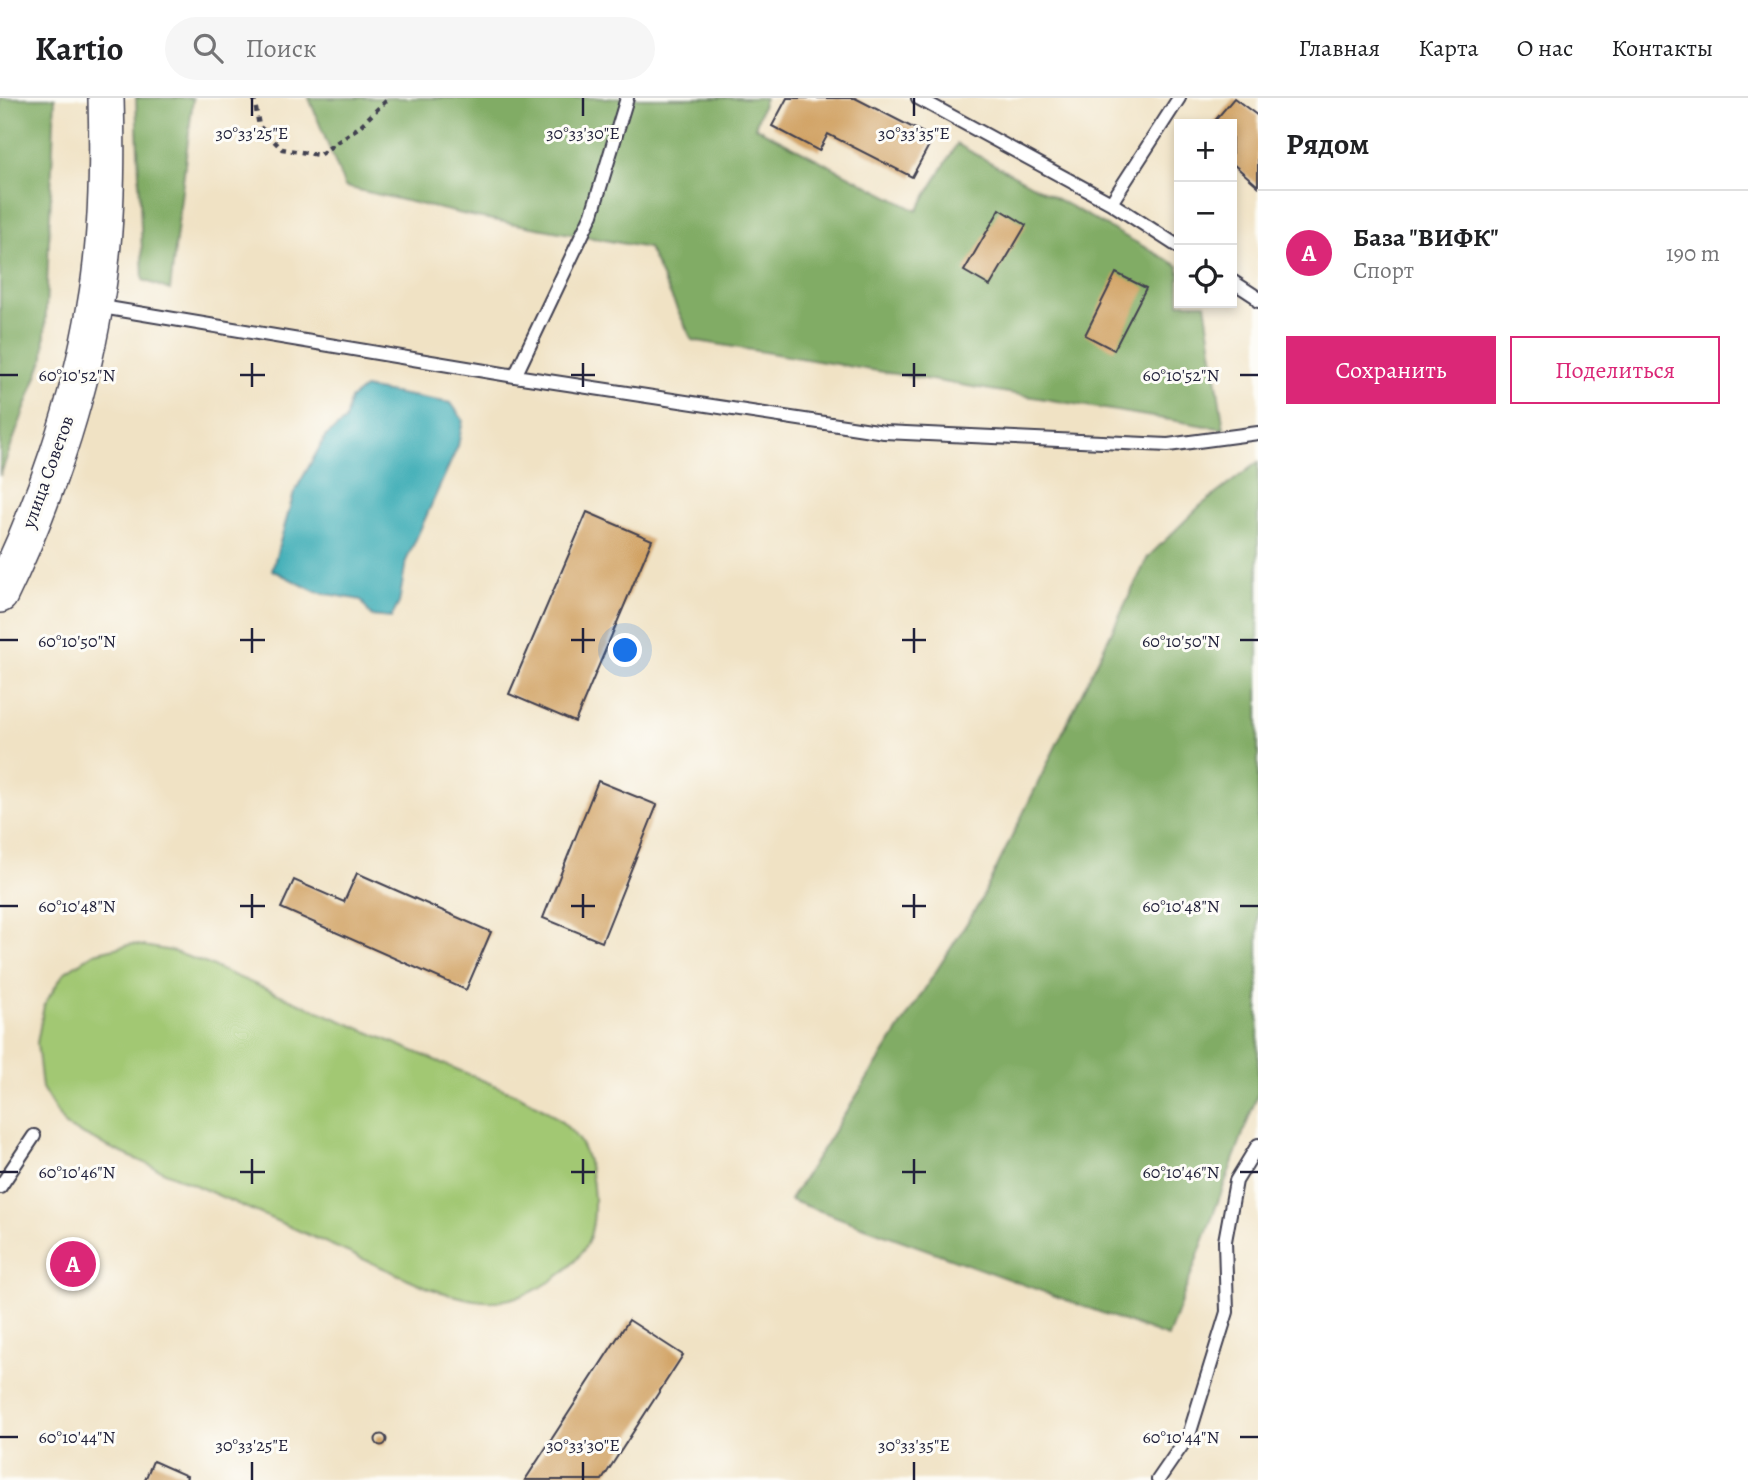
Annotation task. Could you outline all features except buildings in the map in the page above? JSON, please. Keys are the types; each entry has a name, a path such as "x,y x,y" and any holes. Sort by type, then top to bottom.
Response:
{"main road":[{"name":"улица Советов","path":"0,595 16,562 68,424 95,306 104,217 106,98"}],"lane":[{"path":"515,376 592,214 627,98"},
{"path":"918,98 1111,203 1176,245"},
{"path":"1111,203 1179,98"},
{"path":"1237,284 1258,298 1258,301"},
{"path":"95,306 515,376 884,432 1168,445 1258,433"},
{"path":"0,1186 34,1136"},
{"path":"1158,1480 1189,1435 1227,1311 1225,1241 1236,1181 1258,1145"}],"path":[{"path":"254,98 259,126 282,149 318,155 359,127 389,98"}],"green space":[{"path":"0,98 55,98 44,357 0,476"},
{"path":"136,98 193,98 170,290 143,280"},
{"path":"309,98 765,98 755,127 917,211 957,144 1174,263 1174,308 1206,308 1224,429 692,340 648,248 471,216 345,187"},
{"path":"1258,462 1258,1093 1168,1337 790,1200 979,904 1148,557 1200,506"},
{"path":"132,944 172,951 202,962 520,1096 546,1111 577,1137 593,1183 592,1226 578,1258 552,1281 520,1296 500,1301 460,1297 431,1289 65,1126 42,1088 37,1043 44,1005 64,973 94,953"}],"water":[{"path":"364,388 451,403 463,420 458,446 406,561 399,603 391,618 371,616 361,600 316,592 272,570 294,493 326,436 345,421 350,399"}],"place":[{"name":"База \"ВИФК\"","path":"73,1264"}]}
